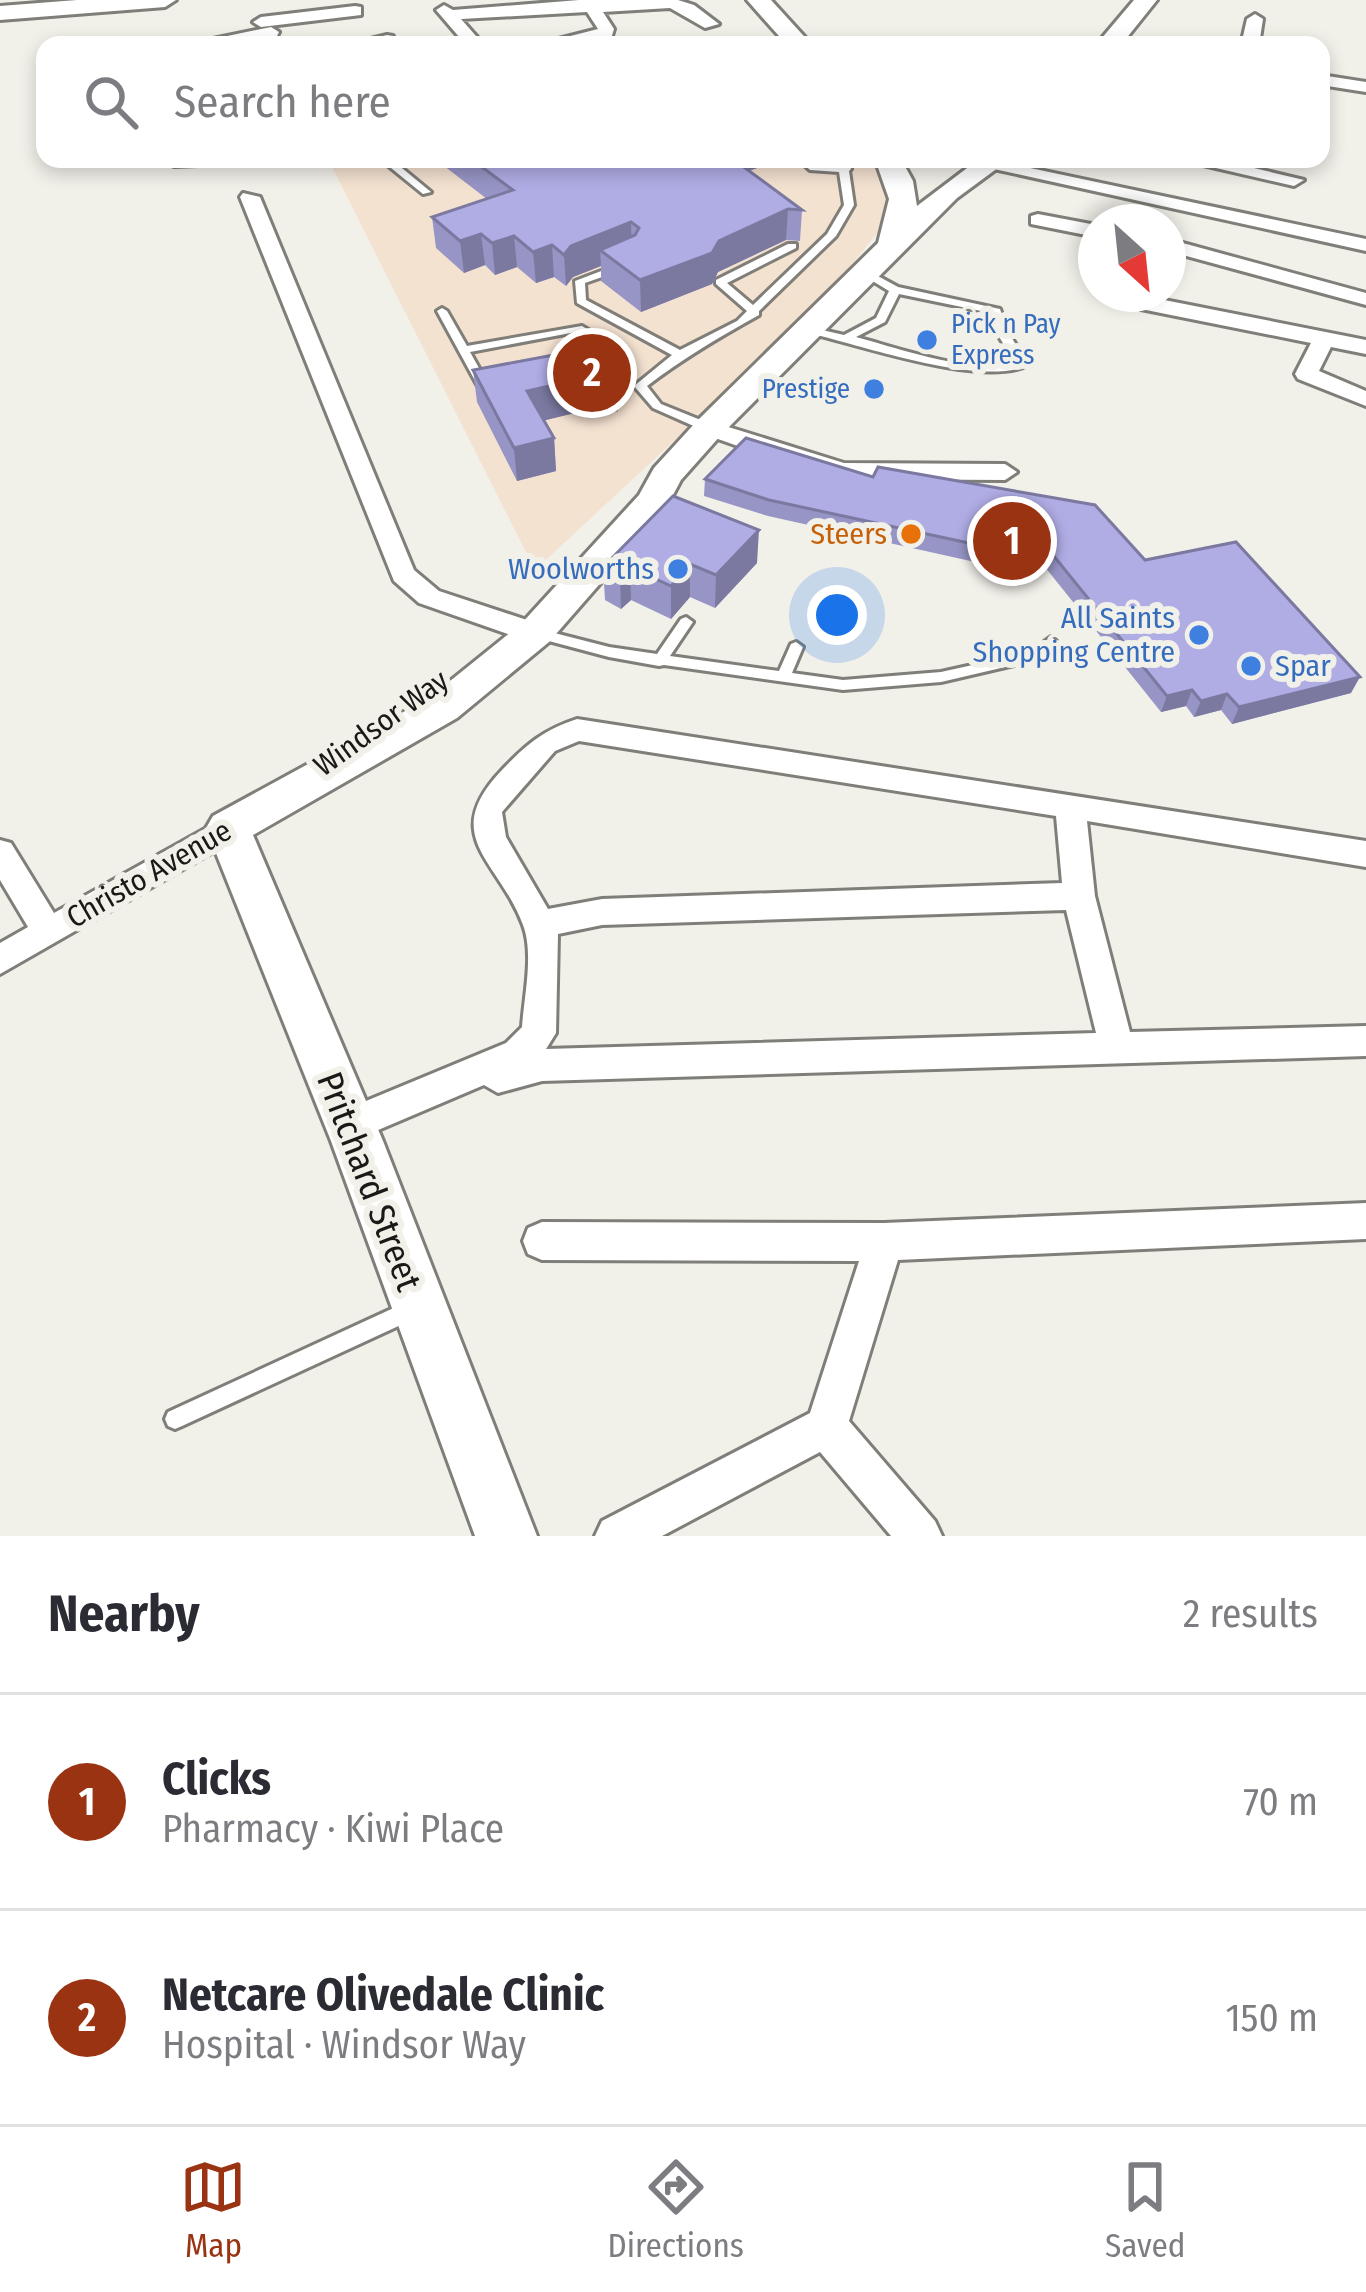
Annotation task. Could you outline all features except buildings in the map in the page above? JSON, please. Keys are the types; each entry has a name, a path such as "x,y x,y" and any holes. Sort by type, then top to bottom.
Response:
{"street":[{"path":"0,9 86,0"},
{"path":"0,9 165,0"},
{"path":"1116,36 1156,0"},
{"path":"763,1 792,36"},
{"path":"763,1 802,36"},
{"path":"467,36 446,12 678,3 710,24"},
{"path":"589,4 607,29 599,36"},
{"path":"245,5 270,33 355,11"},
{"path":"1252,36 1255,19"},
{"path":"182,24 189,36"},
{"path":"1330,82 1366,88"},
{"path":"875,262 907,203 903,182 894,168"},
{"path":"929,168 947,192"},
{"name":"Windsor Way","path":"298,787 324,778 419,724 522,629 611,517 637,493 666,476 947,192 986,168"},
{"path":"1010,168 1366,245"},
{"path":"1233,168 1294,180"},
{"path":"250,197 403,575 429,597 522,629"},
{"path":"1037,220 1078,228"},
{"path":"1237,259 1250,222"},
{"path":"1186,249 1237,259 1280,303 1325,337 1366,346"},
{"path":"1185,312 1239,324 1280,303 1366,299"},
{"path":"1325,337 1306,374 1366,399"},
{"path":"709,428 844,471 1005,472"},
{"path":"354,1133 508,1065 539,1033 545,970 540,924 491,838 487,812 532,754 560,734 577,730 1366,854"},
{"name":"Christo Avenue","path":"0,960 298,787"},
{"path":"1070,805 1079,896 1117,1049"},
{"name":"Pritchard Street","path":"228,828 354,1133 506,1536"},
{"path":"0,852 48,932"},
{"path":"540,924 602,911 1079,896"},
{"path":"539,1033 565,1057 581,1064"},
{"path":"508,1065 1366,1041"},
{"path":"542,1240 884,1242 1366,1221"},
{"path":"616,1536 826,1427 884,1242"},
{"path":"826,1427 920,1536"}],"lane":[{"path":"396,168 426,192"},
{"path":"709,428 666,412 642,393 644,380 754,313 821,246 849,205 844,168"},
{"path":"806,234 821,246"},
{"path":"754,313 720,282 791,246"},
{"path":"630,260 580,281 581,301 680,355"},
{"path":"808,330 901,353 1009,369 1022,364 1001,330 996,310 895,290 875,262"},
{"path":"848,338 881,320 895,290"},
{"path":"442,311 482,386 495,391"},
{"path":"463,350 568,327 588,332 608,362 578,374"},
{"path":"595,346 629,327"},
{"path":"476,376 496,371"},
{"path":"658,661 686,622"},
{"path":"522,629 658,661 843,685 911,682 1022,660 1044,652 1051,642"},
{"path":"783,677 796,647"},
{"path":"175,1419 419,1307"}],"shaded area":[{"path":"333,168 883,168 896,202 887,221 813,312 535,570"}],"place":[{"name":"Pick n Pay Express","path":"927,340"},
{"name":"Netcare Olivedale Clinic","path":"592,373"},
{"name":"Prestige","path":"874,389"},
{"name":"Steers","path":"911,534"},
{"name":"Clicks","path":"1012,541"},
{"name":"Woolworths","path":"678,569"},
{"name":"All Saints Shopping Centre","path":"1199,635"},
{"name":"Spar","path":"1251,666"}]}
